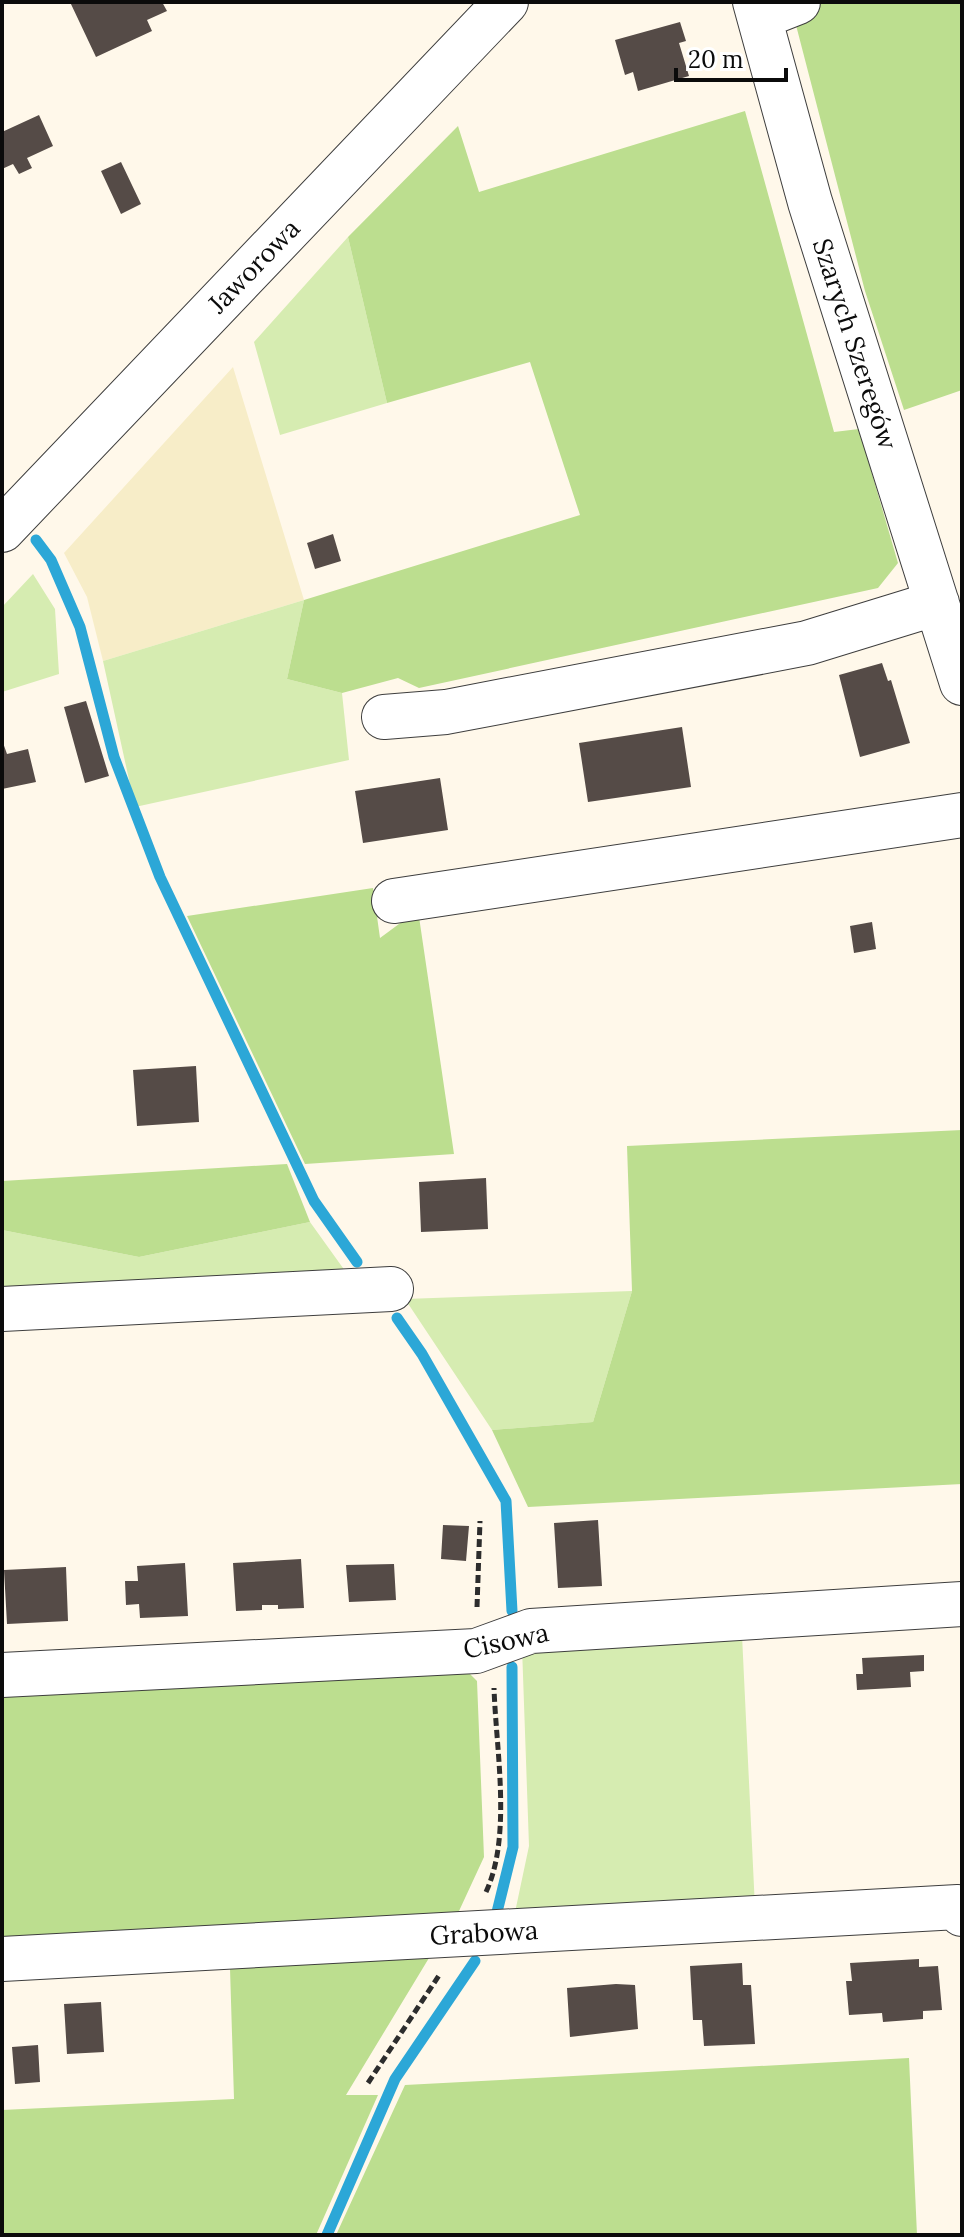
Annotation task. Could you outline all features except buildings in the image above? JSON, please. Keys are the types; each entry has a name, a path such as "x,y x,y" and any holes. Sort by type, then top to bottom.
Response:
{"street":[{"name":"Jaworowa","path":"2,530 506,2"},
{"name":"Szarych Szeregów","path":"771,7 810,202 962,683"},
{"path":"384,717 446,712 807,643 937,603"},
{"path":"394,901 962,815"},
{"path":"2,1309 391,1289"},
{"name":"Cisowa","path":"2,1675 476,1651 531,1631 962,1604"},
{"name":"Grabowa","path":"2,1959 958,1907 962,1914"}],"path":[{"path":"368,2083 466,1934 492,1878 500,1834 493,1679 476,1651 480,1521"}],"shaded area":[{"path":"233,367 304,600 103,661 87,597 64,553"}],"green space":[{"path":"790,2 962,2 962,390 904,410 865,291"},
{"path":"745,111 834,432 859,429 898,563 878,588 419,688 398,678 342,693 287,679 304,600 580,515 530,362 387,403 348,237 458,126 479,192"},
{"path":"348,237 387,403 280,435 254,342"},
{"path":"33,574 55,609 59,674 2,692 2,607"},
{"path":"304,600 287,679 342,693 349,760 135,807 103,661"},
{"path":"373,888 380,938 418,910 454,1154 305,1164 187,916"},
{"path":"962,1130 962,1484 528,1507 492,1430 593,1422 632,1291 627,1146"},
{"path":"287,1164 310,1222 139,1257 2,1230 2,1181"},
{"path":"310,1222 348,1275 2,1294 2,1230 139,1257"},
{"path":"632,1291 593,1422 492,1430 405,1299"},
{"path":"742,1635 755,1908 514,1917 529,1846 522,1647"},
{"path":"465,1669 477,1681 484,1857 453,1924 2,1946 2,1690"},
{"path":"429,1958 346,2095 378,2095 316,2235 2,2235 2,2110 234,2099 230,1968"},
{"path":"909,2058 917,2235 336,2235 405,2085"}],"waterway":[{"path":"36,540 51,560 80,627 114,757 160,877 314,1201 357,1262"},
{"path":"397,1318 422,1354 506,1501 512,1611"},
{"path":"497,1912 513,1847 512,1667"},
{"path":"327,2235 395,2079 475,1961"}]}
